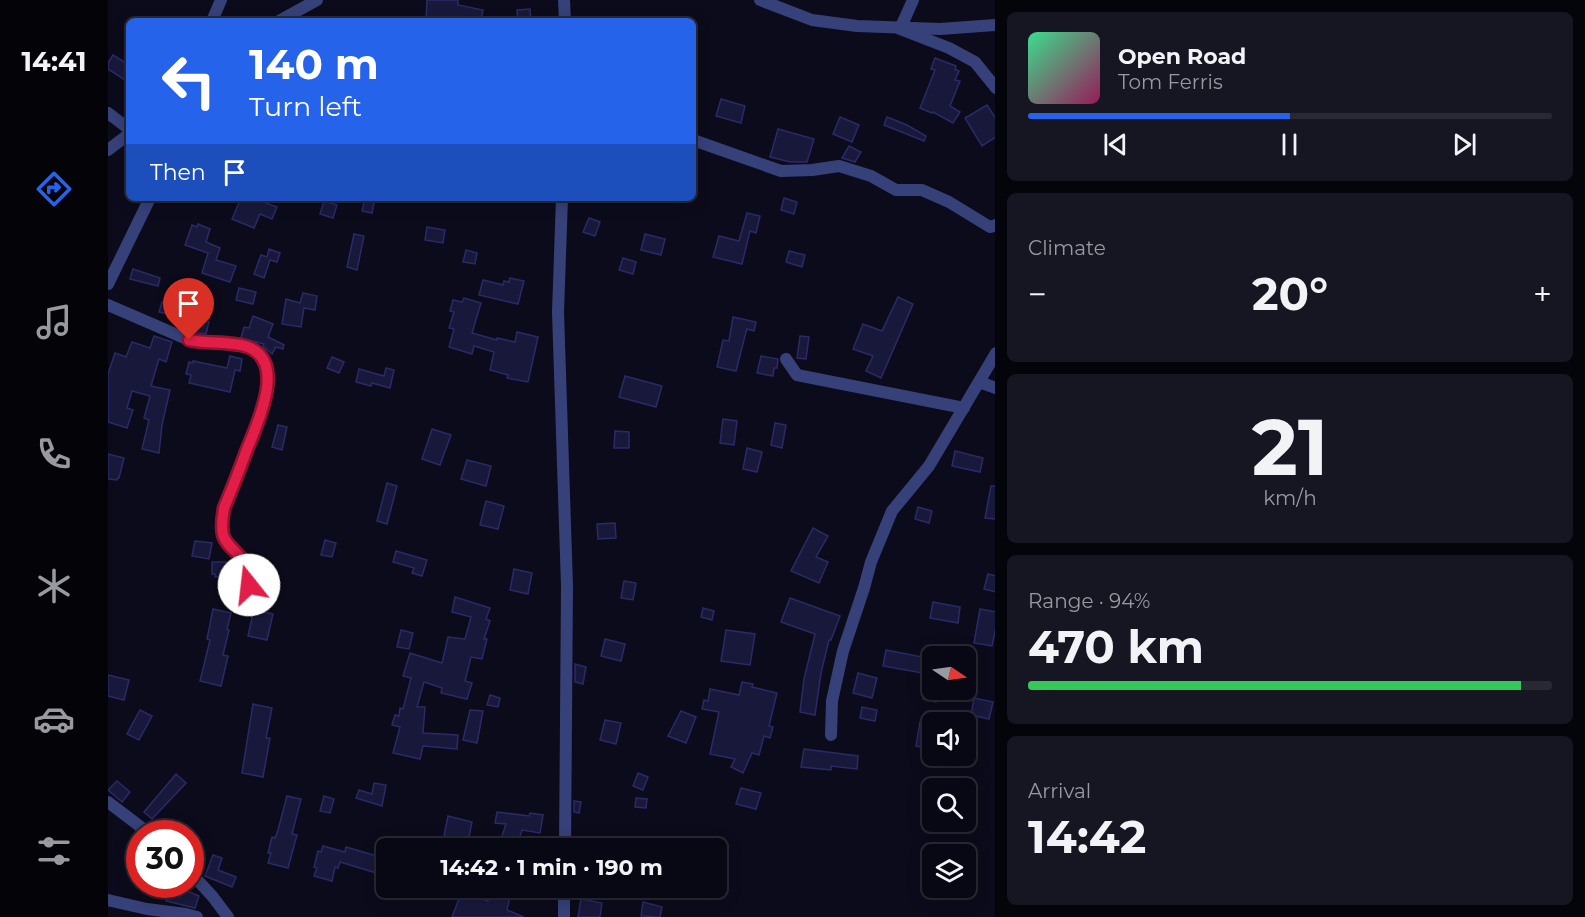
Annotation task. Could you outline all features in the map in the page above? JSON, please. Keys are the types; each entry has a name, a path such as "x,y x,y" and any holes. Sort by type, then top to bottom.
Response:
{"street":[{"path":"213,18 222,0"},
{"path":"284,18 317,0"},
{"path":"564,0 565,18"},
{"path":"760,0 812,20 857,26 940,29 995,25"},
{"path":"900,29 913,0"},
{"path":"900,29 949,48 975,62 995,87"},
{"path":"108,113 126,128"},
{"path":"108,150 126,134"},
{"path":"696,141 781,171 838,166 871,176 896,190 922,190 949,202 990,227 995,225"},
{"path":"108,284 149,201"},
{"path":"562,201 558,312 567,586 565,838"},
{"path":"108,305 189,340 248,347 260,354 265,363 268,377 264,406 224,508 221,526 223,539 249,568 248,601"},
{"path":"831,735 832,702 843,651 871,562 892,510 929,466 995,355"},
{"path":"786,359 796,375 964,408"},
{"path":"979,382 995,388"},
{"path":"108,802 132,820"},
{"path":"204,887 228,917"},
{"path":"564,898 564,917"},
{"path":"108,900 197,917"}],"building":[{"path":"427,0 458,0 458,5 483,10 482,18 426,18"},
{"path":"530,9 531,18 518,18 517,10"},
{"path":"113,55 126,63 125,80 108,69 108,63"},
{"path":"935,58 956,66 955,69 959,71 955,80 960,81 950,106 960,112 953,123 920,108 935,70 931,69"},
{"path":"721,99 745,106 741,123 716,116"},
{"path":"987,105 995,117 995,138 982,146 965,118"},
{"path":"840,117 859,125 852,142 833,134"},
{"path":"887,117 926,136 924,141 884,125"},
{"path":"778,129 814,139 807,162 790,162 770,157"},
{"path":"849,146 861,152 855,162 842,158"},
{"path":"784,198 797,202 794,214 781,210"},
{"path":"240,201 260,201 277,207 272,219 260,214 254,228 232,219"},
{"path":"324,201 337,205 333,218 320,214"},
{"path":"364,201 374,201 372,213 362,211"},
{"path":"747,213 760,216 756,233 750,231 742,264 713,257 719,236 739,241"},
{"path":"589,218 600,222 595,236 583,232"},
{"path":"198,224 210,229 206,242 220,248 216,260 236,266 230,282 202,273 208,253 185,245 192,225 197,227"},
{"path":"427,227 445,230 443,243 425,240"},
{"path":"354,234 364,236 357,270 347,267"},
{"path":"645,234 665,239 661,255 641,250"},
{"path":"269,249 280,253 277,262 270,260 264,278 254,274 261,255 267,257"},
{"path":"466,250 477,253 475,264 463,262"},
{"path":"789,251 805,255 802,267 786,262"},
{"path":"623,258 636,262 633,274 619,270"},
{"path":"133,269 160,278 158,286 130,279"},
{"path":"510,278 524,281 518,304 479,295 483,280 503,285 504,281 509,282"},
{"path":"239,288 256,292 253,304 236,300"},
{"path":"303,293 317,296 315,310 304,308 301,327 282,324 286,299 300,303"},
{"path":"898,297 913,304 881,378 866,371 873,356 853,349 863,324 882,331"},
{"path":"181,298 207,305 203,320 209,322 206,334 191,332 183,328 186,319 159,312 162,302 179,307"},
{"path":"464,298 481,303 472,333 515,342 517,332 538,337 528,382 507,378 508,375 490,370 494,352 474,346 472,354 449,347 454,329 449,328 454,312 450,311 453,300 462,302"},
{"path":"253,316 273,324 268,337 284,345 283,349 276,347 272,354 263,346 264,344 241,338 244,327 249,328"},
{"path":"733,317 756,322 754,331 747,329 736,371 717,367 723,340 729,341"},
{"path":"154,336 172,342 166,362 159,359 151,386 170,390 162,425 159,453 142,449 149,420 144,418 150,396 132,391 127,408 133,410 127,428 108,422 108,374 115,353 126,357 132,342 150,348"},
{"path":"800,336 809,337 806,359 797,358"},
{"path":"230,356 242,359 240,371 235,370 230,392 189,383 191,375 186,374 189,362 227,368"},
{"path":"761,356 778,359 773,376 757,373"},
{"path":"332,357 344,362 339,373 327,368"},
{"path":"386,368 394,370 390,388 356,382 359,369 384,376"},
{"path":"625,376 662,386 656,407 619,397"},
{"path":"723,419 737,421 734,445 720,443"},
{"path":"775,423 786,425 782,448 771,445"},
{"path":"278,425 287,427 282,450 272,447"},
{"path":"432,429 451,435 440,465 422,459"},
{"path":"615,431 629,432 629,448 614,448"},
{"path":"747,448 762,452 757,472 743,469"},
{"path":"955,451 983,458 980,472 952,466"},
{"path":"108,454 124,458 117,480 108,479"},
{"path":"467,460 491,466 486,486 461,479"},
{"path":"387,483 397,486 387,524 377,521"},
{"path":"991,486 995,486 995,519 985,518"},
{"path":"486,501 504,506 498,529 480,525"},
{"path":"918,507 932,511 929,523 915,519"},
{"path":"615,523 616,538 598,539 597,524"},
{"path":"813,528 828,536 816,557 828,562 819,583 791,571"},
{"path":"325,540 336,543 332,557 321,555"},
{"path":"195,541 212,543 209,559 192,556"},
{"path":"396,551 427,560 422,576 412,573 414,568 393,562"},
{"path":"212,562 234,562 234,577 215,577 215,574 212,574"},
{"path":"514,569 532,573 528,594 510,590"},
{"path":"988,574 995,576 995,592 984,589"},
{"path":"624,581 636,583 633,600 621,598"},
{"path":"455,597 490,608 486,619 490,621 484,639 487,639 482,659 471,657 465,681 472,683 467,699 441,693 442,688 424,682 417,707 425,707 423,733 458,735 457,749 423,746 420,759 393,753 400,727 392,725 395,715 399,716 400,708 403,709 411,678 403,676 410,653 442,663 448,637 465,639 471,617 452,612"},
{"path":"790,598 840,616 831,640 829,640 821,673 815,715 800,712 804,679 815,634 781,622"},
{"path":"933,602 960,607 958,623 930,618"},
{"path":"703,608 714,611 712,620 701,617"},
{"path":"213,609 231,613 223,655 228,656 221,686 200,681 210,640 207,639"},
{"path":"254,609 273,614 267,640 248,636"},
{"path":"980,609 995,612 992,646 974,643"},
{"path":"401,630 413,633 409,649 397,647"},
{"path":"726,630 755,634 750,665 721,661"},
{"path":"605,639 625,644 621,661 601,656"},
{"path":"886,650 922,657 922,673 883,666"},
{"path":"575,664 586,667 583,684 575,682"},
{"path":"858,673 877,678 872,698 853,693"},
{"path":"108,675 129,680 124,700 108,696"},
{"path":"742,682 777,693 769,726 773,727 770,738 764,736 759,755 752,753 743,773 731,767 735,759 710,754 719,712 702,709 704,700 708,701 710,689 739,695"},
{"path":"490,695 500,698 498,707 487,705"},
{"path":"976,698 993,702 989,719 976,716 976,712 972,712"},
{"path":"253,704 272,708 266,738 270,738 263,777 242,773"},
{"path":"862,707 877,710 875,721 860,718"},
{"path":"140,710 152,716 139,740 127,734"},
{"path":"470,710 483,711 477,743 463,740"},
{"path":"681,711 696,717 686,743 668,736"},
{"path":"605,720 621,723 616,744 600,740"},
{"path":"920,722 922,722 922,747 916,746"},
{"path":"804,749 858,756 857,769 831,766 831,770 801,767"},
{"path":"638,773 648,777 643,790 633,786"},
{"path":"176,774 186,783 152,819 144,812"},
{"path":"117,781 130,792 122,802 108,790"},
{"path":"374,783 386,785 382,806 356,798 359,790 372,794"},
{"path":"741,788 761,793 756,809 736,804"},
{"path":"287,796 301,799 292,834 297,835 288,868 268,863 272,837 275,838 278,830"},
{"path":"324,796 334,799 330,813 320,811"},
{"path":"636,798 647,799 646,808 635,807"},
{"path":"574,801 581,802 579,813 574,812"},
{"path":"497,812 529,816 530,813 543,815 540,833 522,830 519,838 501,838 506,824 495,823"},
{"path":"448,816 472,822 469,838 444,836"},
{"path":"323,846 345,852 346,847 376,856 376,873 340,862 338,868 335,867 332,881 314,876 318,851 321,852"},
{"path":"213,855 222,858 218,870 236,877 232,887 205,876"},
{"path":"167,898 198,898 195,908 166,901"},
{"path":"459,898 480,898 488,901 489,898 510,898 507,910 524,917 452,917"},
{"path":"581,899 602,903 600,917 578,917"},
{"path":"643,902 662,907 660,917 641,916"}],"route":[{"path":"189,340 248,347 260,354 265,363 268,377 264,406 224,508 221,526 223,539 249,568 249,585"}]}
